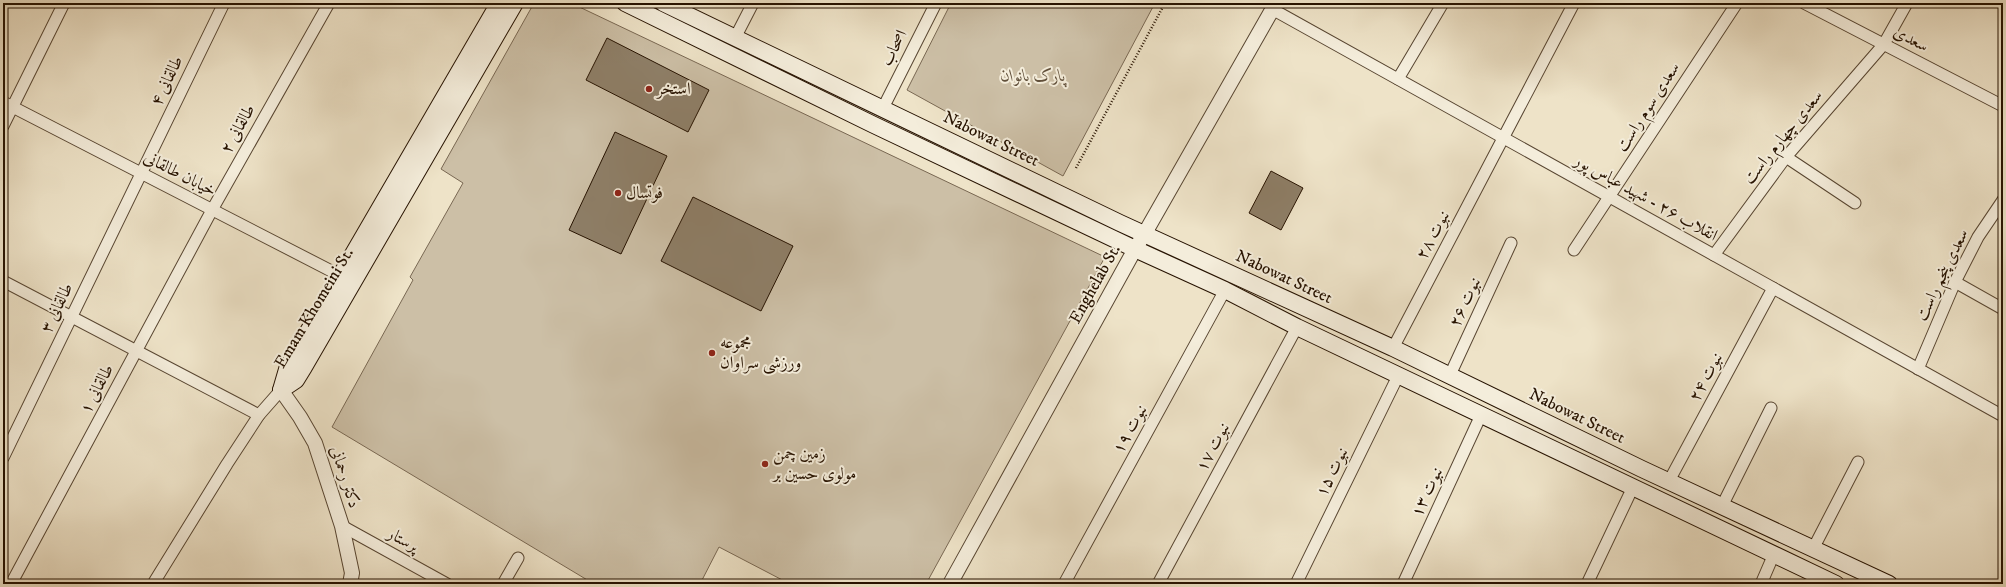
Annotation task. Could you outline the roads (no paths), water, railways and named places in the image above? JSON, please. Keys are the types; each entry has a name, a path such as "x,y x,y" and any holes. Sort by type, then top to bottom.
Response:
{"main road":[{"name":"Emam Khomeini St.","path":"347,279 499,3"},
{"name":"Emam Khomeini St.","path":"281,390 288,366 347,279 515,3"},
{"path":"625,3 874,125 1225,290 1297,327 1395,372 1481,415 1836,584"},
{"name":"Nabowat Street","path":"664,3 1120,223 1145,233 1396,350 1642,469 1889,584"},
{"path":"874,125 883,108"},
{"path":"1395,372 1396,350"},
{"path":"1633,487 1642,469"}],"street":[{"path":"3,126 8,104 64,3"},
{"name":"طالقانی ۴","path":"141,173 224,3"},
{"name":"طالقانی ۲","path":"212,210 328,3"},
{"path":"735,38 753,3"},
{"name":"اصحاب","path":"883,108 936,3"},
{"path":"1398,79 1443,3"},
{"name":"نبوت ۲۸","path":"1396,350 1503,138 1574,3"},
{"name":"سعدی سوم راست","path":"1574,250 1737,3"},
{"name":"سعدی","path":"1804,3 2003,106"},
{"name":"سعدی چهارم راست","path":"1714,255 1786,158 1884,44 1907,3"},
{"name":"انقلاب ۲۶ - شهید عباس پور","path":"1274,6 1398,79 2003,416"},
{"name":"Enghelab St.","path":"950,584 1135,249 1274,6"},
{"name":"خیابان طالقانی","path":"8,104 347,279"},
{"path":"1786,158 1855,203"},
{"name":"طالقانی ۳","path":"3,458 141,173"},
{"name":"سعدی پنجم راست","path":"1918,369 1954,282 1978,237 2003,200"},
{"name":"طالقانی ۱","path":"11,584 212,210"},
{"name":"نبوت ۲۶","path":"1450,376 1511,243"},
{"path":"3,281 260,416"},
{"path":"1954,282 2003,308"},
{"name":"نبوت ۲۴","path":"1669,481 1773,288"},
{"name":"نبوت ۱۹","path":"1064,584 1225,290"},
{"name":"نبوت ۱۷","path":"1158,584 1297,327"},
{"name":"نبوت ۱۵","path":"1296,584 1395,372"},
{"path":"153,584 260,416 281,390"},
{"name":"دکتر رحمانی","path":"281,390 300,417 315,443 342,526 352,573 350,584"},
{"path":"1722,506 1771,408"},
{"name":"نبوت ۱۳","path":"1403,584 1481,415"},
{"path":"1814,549 1858,462"},
{"path":"1587,584 1633,487"},
{"name":"پرستار","path":"342,526 447,584"},
{"path":"1761,584 1774,554"},
{"path":"502,584 518,558"}],"place":[{"name":"استخر","path":"649,89"},
{"name":"فوتسال","path":"618,193"},
{"name":"مجموعه ورزشی سراوان","path":"712,353"},
{"name":"زمین چمن مولوی حسین بر","path":"765,464"}],"park label":[{"name":"پارک بانوان","path":"1033,76"}]}
